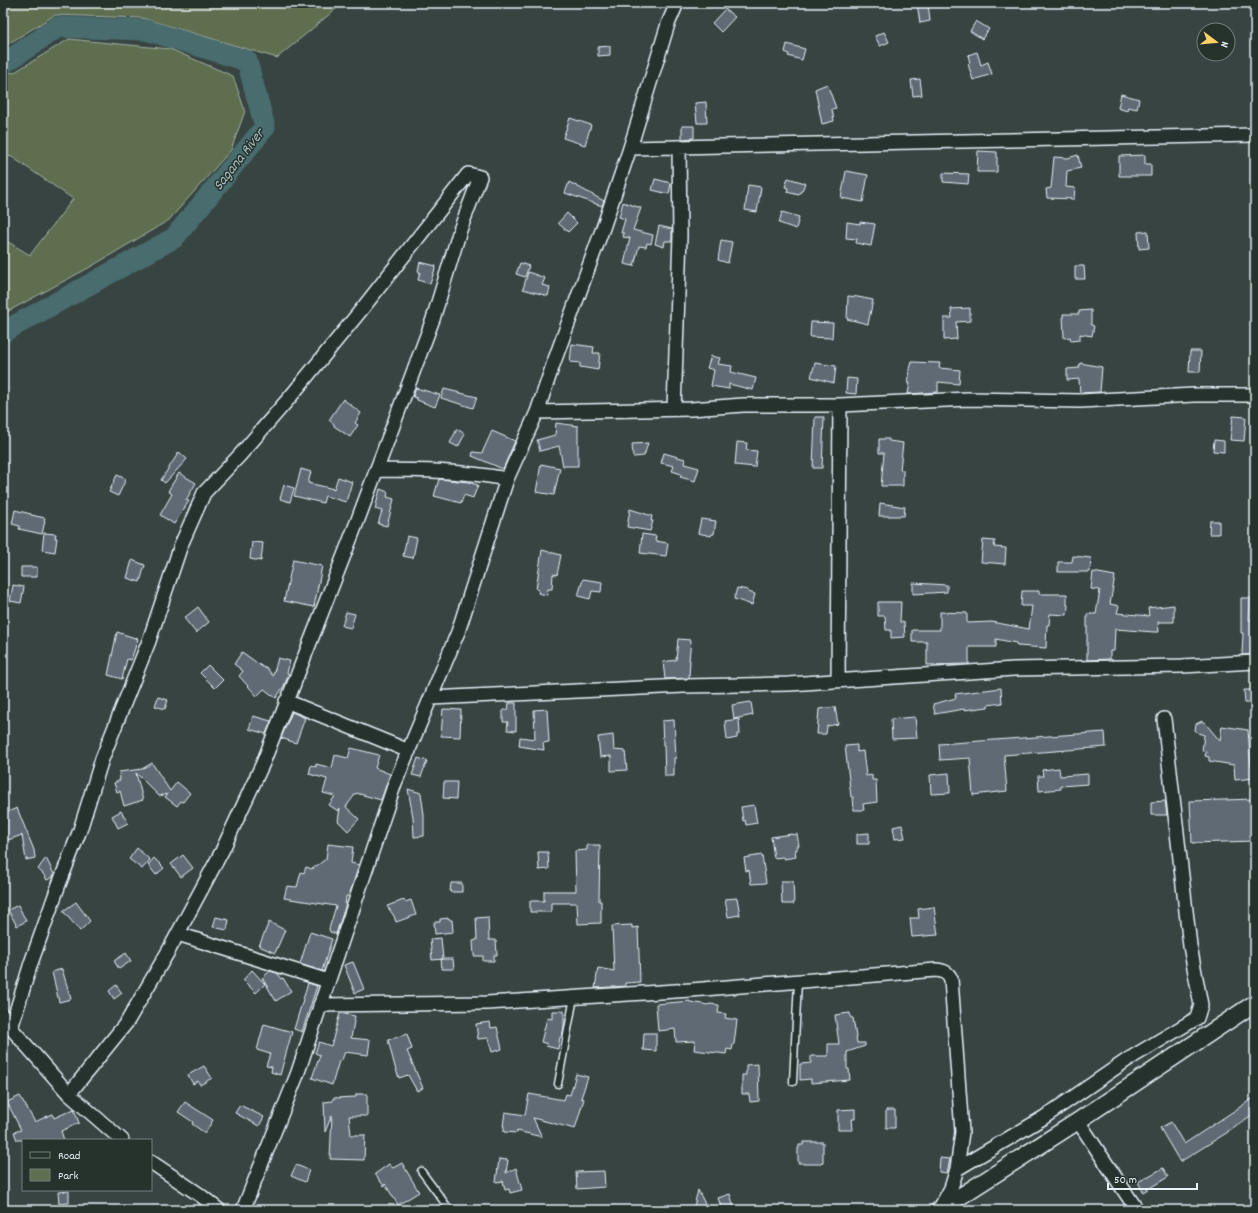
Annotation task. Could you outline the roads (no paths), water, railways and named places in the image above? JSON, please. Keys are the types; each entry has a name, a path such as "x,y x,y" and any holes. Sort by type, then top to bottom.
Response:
{"street":[{"path":"243,1210 297,1075 396,783 458,632 507,479 537,412 604,225 630,148 668,24 677,3"},
{"path":"630,148 1255,135"},
{"path":"674,409 680,236 679,147"},
{"path":"11,1028 31,963 80,830 102,759 148,641 181,545 204,493 240,455 291,396 362,309 468,174 480,178 460,230 433,319 318,624 286,701 263,763 222,851 178,934 127,1022 69,1094"},
{"path":"537,412 743,406 840,405 968,399 1080,401 1194,395 1255,395"},
{"path":"838,680 840,405"},
{"path":"376,470 427,470 482,474 507,479"},
{"path":"431,698 684,686 789,684 1014,669 1182,666 1255,662"},
{"path":"286,701 409,751"},
{"path":"957,1168 1043,1118 1127,1060 1197,1018 1201,1005 1190,946 1164,719"},
{"path":"178,934 328,981"},
{"path":"320,1005 487,1003 691,990 936,970 944,971 949,973 951,979 962,1132 957,1168 951,1188 939,1210"},
{"path":"939,1210 1078,1121 1255,1003"},
{"path":"3,1016 11,1028 69,1094 121,1139"},
{"path":"1078,1121 1138,1210"},
{"path":"152,1163 200,1195 219,1210"}],"lane":[{"path":"793,1082 798,982"},
{"path":"558,1084 574,997"},
{"path":"421,1172 450,1210"}],"waterway":[{"name":"Sagana River","path":"3,64 58,27 146,30 247,61 265,127 174,238 3,332"}]}
